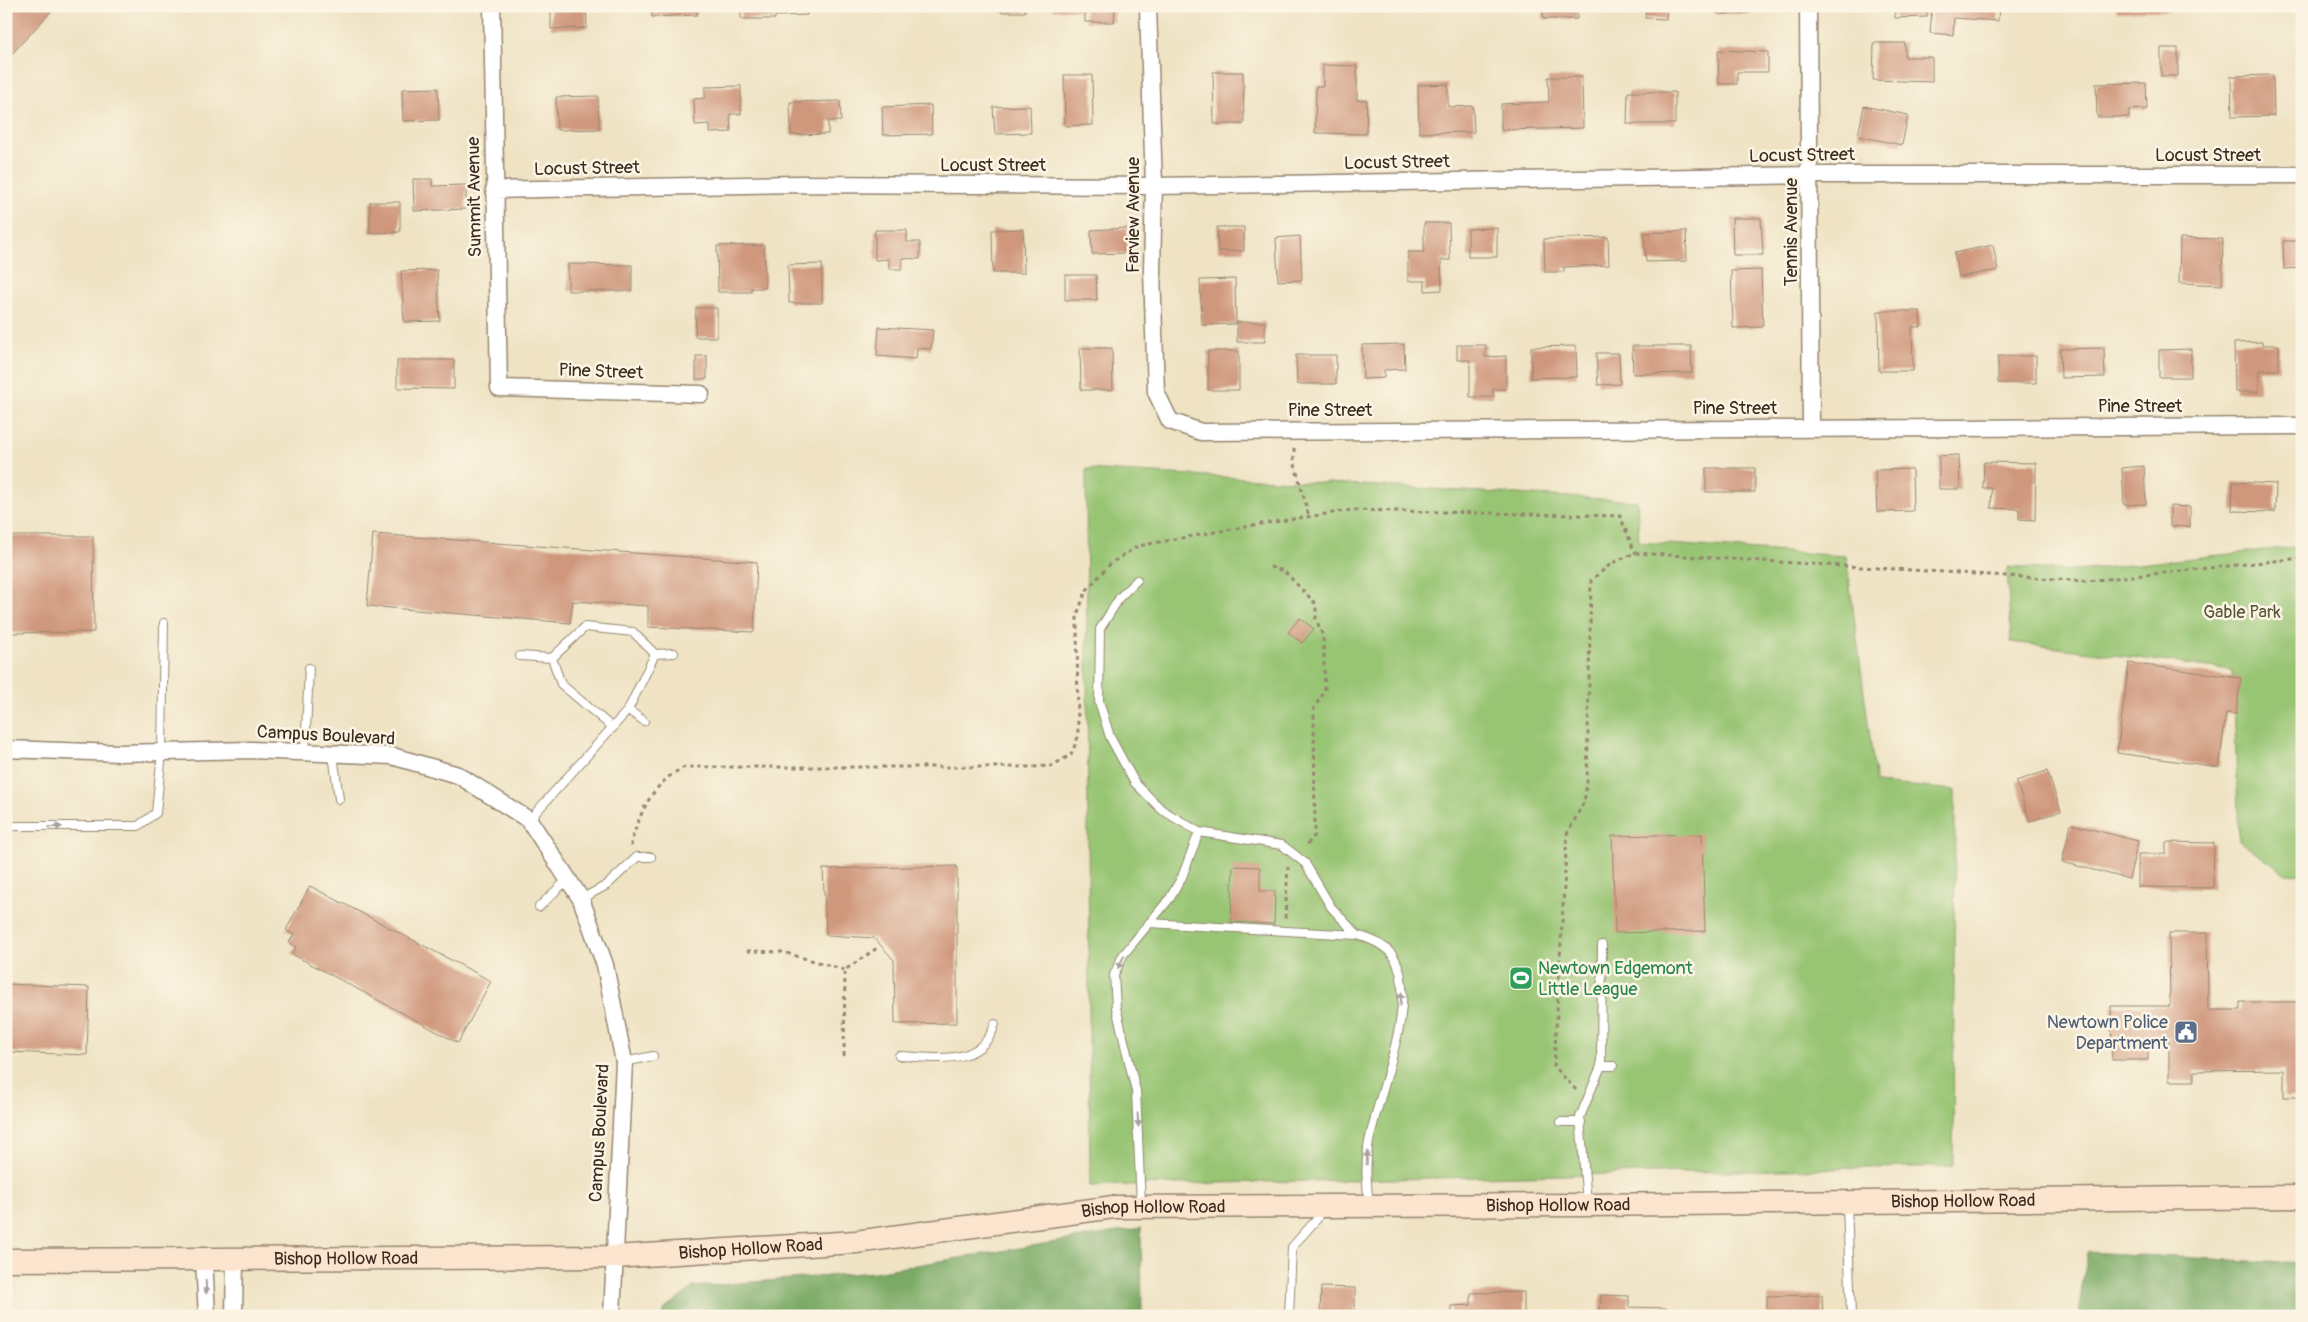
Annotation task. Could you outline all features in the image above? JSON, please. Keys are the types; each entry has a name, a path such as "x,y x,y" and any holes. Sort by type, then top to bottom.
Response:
{"street":[{"name":"Summit Avenue","path":"492,6 499,388"},
{"name":"Farview Avenue","path":"1148,6 1154,186 1152,270 1156,392 1170,421"},
{"name":"Tennis Avenue","path":"1808,6 1811,175 1811,428"},
{"name":"Locust Street","path":"494,190 800,184 1154,186 1811,175 2302,175"},
{"name":"Pine Street","path":"499,388 702,394"},
{"name":"Pine Street","path":"1170,421 1201,432 2302,426"},
{"name":"Campus Boulevard","path":"6,749 162,752 251,750 392,756 458,775 529,820 580,898 605,965 624,1062 613,1257 612,1316"},
{"name":"Bishop Hollow Road","path":"6,1260 613,1257 856,1242 1114,1207 1587,1205 2302,1197"},
{"path":"204,1259 207,1316"},
{"path":"234,1316 235,1260"}],"lane":[{"path":"1137,580 1120,597 1100,629 1099,701 1110,737 1135,783 1162,810 1198,832 1282,845 1305,863 1331,907 1357,935"},
{"path":"6,826 41,828 138,826 156,813 162,752 164,623"},
{"path":"520,656 552,658 585,626 633,632 655,654 674,654"},
{"path":"529,820 628,710 655,654"},
{"path":"552,658 560,684 613,728"},
{"path":"306,752 310,668"},
{"path":"628,710 644,721"},
{"path":"333,754 339,799"},
{"path":"1141,1207 1142,1186 1136,1091 1116,1007 1114,975 1123,955 1170,898 1182,877 1198,832"},
{"path":"580,898 607,885 637,856 651,856"},
{"path":"539,907 568,879"},
{"path":"1149,923 1357,935 1376,941 1395,958 1403,984 1397,1038 1368,1147 1366,1172 1369,1206"},
{"path":"1587,1205 1580,1117 1601,1066 1602,945"},
{"path":"899,1056 959,1058 980,1048 993,1032 996,1024"},
{"path":"624,1062 653,1056"},
{"path":"1601,1066 1613,1066"},
{"path":"1561,1122 1580,1122"},
{"path":"1847,1202 1851,1316"},
{"path":"1290,1316 1292,1247 1317,1219 1321,1206"}],"path":[{"path":"1294,430 1294,461 1309,517"},
{"path":"1587,1102 1554,1066 1567,834 1584,802 1587,783 1591,580 1612,563 1635,552 2087,581 2302,558"},
{"path":"1270,567 1284,571 1316,604 1316,619 1322,636 1325,691 1314,708 1315,835 1298,857 1287,867 1284,931"},
{"path":"844,970 877,948"},
{"path":"747,951 783,952 844,970"},
{"path":"844,970 844,1056"}],"green space":[{"name":"Newtown Edgemont Little League","path":"1086,469 1637,501 1639,542 1846,556 1876,783 1955,790 1953,1166 1090,1186"},
{"name":"Gable Park","path":"2302,546 2302,873 2286,874 2239,841 2233,670 2011,642 2007,567 2075,571"},
{"path":"1141,1228 1142,1316 663,1316 664,1310 693,1287 874,1272"},
{"path":"2087,1252 2302,1264 2302,1316 2078,1316"}],"building":[{"path":"6,6 56,6 6,60"},
{"path":"551,6 586,6 587,28 551,29"},
{"path":"651,6 697,6 697,15 652,17"},
{"path":"741,6 807,6 807,15 775,16 775,19 741,19"},
{"path":"891,6 923,6 923,8 892,10"},
{"path":"1002,6 1025,6 1025,12 1001,12"},
{"path":"1053,6 1115,6 1114,22 1085,22 1085,10 1053,10"},
{"path":"1543,6 1577,6 1577,19 1543,19"},
{"path":"1646,6 1667,6 1666,19 1645,18"},
{"path":"1717,6 1748,6 1749,13 1717,14"},
{"path":"1894,6 1927,6 1927,17 1895,18"},
{"path":"1941,6 1999,6 1998,21 1954,18 1953,35 1930,33 1932,9 1941,10"},
{"path":"2116,6 2173,6 2173,10 2117,12"},
{"path":"1874,43 1905,43 1905,57 1932,57 1932,82 1873,80"},
{"path":"2161,48 2178,48 2178,76 2161,76"},
{"path":"1718,50 1768,52 1768,72 1737,72 1737,84 1719,84"},
{"path":"1323,65 1357,66 1357,100 1367,100 1366,134 1315,133 1316,86 1323,86"},
{"path":"1213,72 1243,72 1244,124 1214,124"},
{"path":"1064,75 1092,75 1093,125 1065,126"},
{"path":"2273,75 2274,116 2232,117 2231,76"},
{"path":"1548,77 1582,77 1583,128 1501,130 1501,104 1549,102"},
{"path":"2146,83 2147,109 2129,110 2129,117 2097,117 2096,84"},
{"path":"1448,84 1448,107 1473,106 1474,132 1419,133 1418,85"},
{"path":"741,86 741,114 730,114 731,132 710,133 710,124 695,125 694,99 705,98 705,87"},
{"path":"438,88 439,120 403,121 402,89"},
{"path":"1628,92 1675,92 1675,124 1627,124"},
{"path":"598,96 599,129 557,130 556,97"},
{"path":"840,101 841,121 828,121 828,134 791,135 790,102"},
{"path":"931,105 932,134 883,135 882,107"},
{"path":"1030,106 1031,133 995,134 993,107"},
{"path":"1864,106 1908,115 1902,145 1858,136"},
{"path":"413,179 432,179 432,186 466,185 466,209 414,211"},
{"path":"370,202 400,202 400,232 370,233"},
{"path":"1732,218 1761,218 1763,255 1733,255"},
{"path":"1424,223 1449,223 1450,260 1441,260 1442,290 1425,291 1425,281 1408,281 1408,252 1424,252"},
{"path":"1217,227 1244,227 1244,251 1218,251"},
{"path":"1127,228 1128,253 1092,254 1091,230"},
{"path":"1497,228 1497,257 1468,257 1468,229"},
{"path":"1023,229 1024,273 993,273 992,230"},
{"path":"875,230 907,230 907,242 920,242 920,259 902,258 902,269 889,269 889,259 875,260"},
{"path":"1686,231 1687,261 1646,262 1644,233"},
{"path":"1300,236 1302,280 1278,281 1276,238"},
{"path":"1608,237 1609,265 1564,267 1564,272 1545,272 1544,239"},
{"path":"2180,238 2223,239 2222,285 2179,283"},
{"path":"2283,241 2302,241 2302,268 2284,269"},
{"path":"764,245 765,288 751,288 751,292 718,292 717,246"},
{"path":"1993,245 1998,270 1959,277 1954,253"},
{"path":"568,264 632,265 632,291 568,291"},
{"path":"822,264 822,303 789,303 788,265"},
{"path":"437,270 440,321 404,322 401,271"},
{"path":"1761,270 1763,327 1733,328 1731,271"},
{"path":"1065,275 1096,275 1097,300 1065,300"},
{"path":"1235,279 1236,324 1202,325 1200,280"},
{"path":"696,308 717,308 717,337 695,337"},
{"path":"1878,311 1920,311 1921,327 1912,327 1913,371 1879,371"},
{"path":"1237,322 1265,322 1265,342 1237,342"},
{"path":"879,327 933,330 931,349 917,348 916,359 877,356"},
{"path":"2262,342 2262,345 2279,345 2279,370 2259,370 2259,392 2235,392 2234,343"},
{"path":"1404,344 1405,369 1384,370 1384,378 1363,379 1362,345"},
{"path":"1457,345 1486,345 1485,357 1506,356 1506,389 1493,389 1493,397 1470,397 1470,360 1457,360"},
{"path":"1576,346 1577,377 1531,378 1531,347"},
{"path":"1632,346 1691,346 1692,373 1633,374"},
{"path":"1080,348 1112,348 1113,390 1081,390"},
{"path":"2104,348 2105,377 2061,378 2060,349"},
{"path":"2191,349 2191,377 2159,377 2159,350"},
{"path":"1208,351 1239,351 1239,390 1208,390"},
{"path":"1596,353 1619,353 1620,384 1598,385"},
{"path":"1296,355 1336,355 1336,384 1297,384"},
{"path":"696,356 707,356 707,379 696,379"},
{"path":"1998,356 2036,356 2036,383 1998,383"},
{"path":"397,360 454,360 454,389 397,388"},
{"path":"1959,455 1960,489 1939,489 1939,456"},
{"path":"1984,462 2036,463 2035,520 2019,519 2019,509 1991,508 1992,488 1983,488"},
{"path":"2144,466 2146,504 2124,505 2122,468"},
{"path":"1706,468 1755,468 1755,492 1706,492"},
{"path":"1912,469 1913,511 1877,512 1875,470"},
{"path":"2233,482 2276,484 2275,512 2232,511"},
{"path":"2170,506 2190,507 2190,527 2170,526"},
{"path":"373,534 757,562 754,632 648,627 648,606 573,601 570,623 367,606"},
{"path":"6,536 93,536 94,632 6,633"},
{"path":"1300,618 1314,629 1302,643 1288,632"},
{"path":"2129,663 2241,678 2236,714 2226,713 2219,767 2117,753"},
{"path":"2047,771 2061,811 2030,821 2016,781"},
{"path":"2071,824 2138,841 2129,879 2062,862"},
{"path":"1702,834 1705,931 1615,933 1612,836"},
{"path":"2166,842 2214,843 2213,888 2138,887 2138,854 2166,854"},
{"path":"957,866 957,1023 895,1024 894,960 874,938 826,935 823,869"},
{"path":"1233,866 1260,867 1260,891 1275,891 1274,924 1231,922"},
{"path":"310,886 491,981 458,1043 292,954 296,947 289,942 294,935 286,930"},
{"path":"2169,933 2207,933 2208,1010 2240,1010 2240,1002 2302,1002 2302,1097 2284,1097 2284,1070 2194,1071 2194,1081 2169,1081 2169,1036 2148,1037 2148,1060 2112,1060 2111,1006 2170,1006"},
{"path":"6,984 89,987 87,1055 6,1052"},
{"path":"1321,1287 1355,1288 1355,1316 1320,1316"},
{"path":"1524,1292 1524,1316 1451,1316 1451,1306 1471,1305 1471,1293"},
{"path":"1601,1295 1629,1296 1629,1307 1666,1308 1666,1316 1600,1316"},
{"path":"1822,1295 1823,1316 1767,1316 1767,1296"}],"place":[{"name":"Newtown Edgemont Little League","path":"1521,978"},
{"name":"Newtown Police Department","path":"2186,1032"}]}
